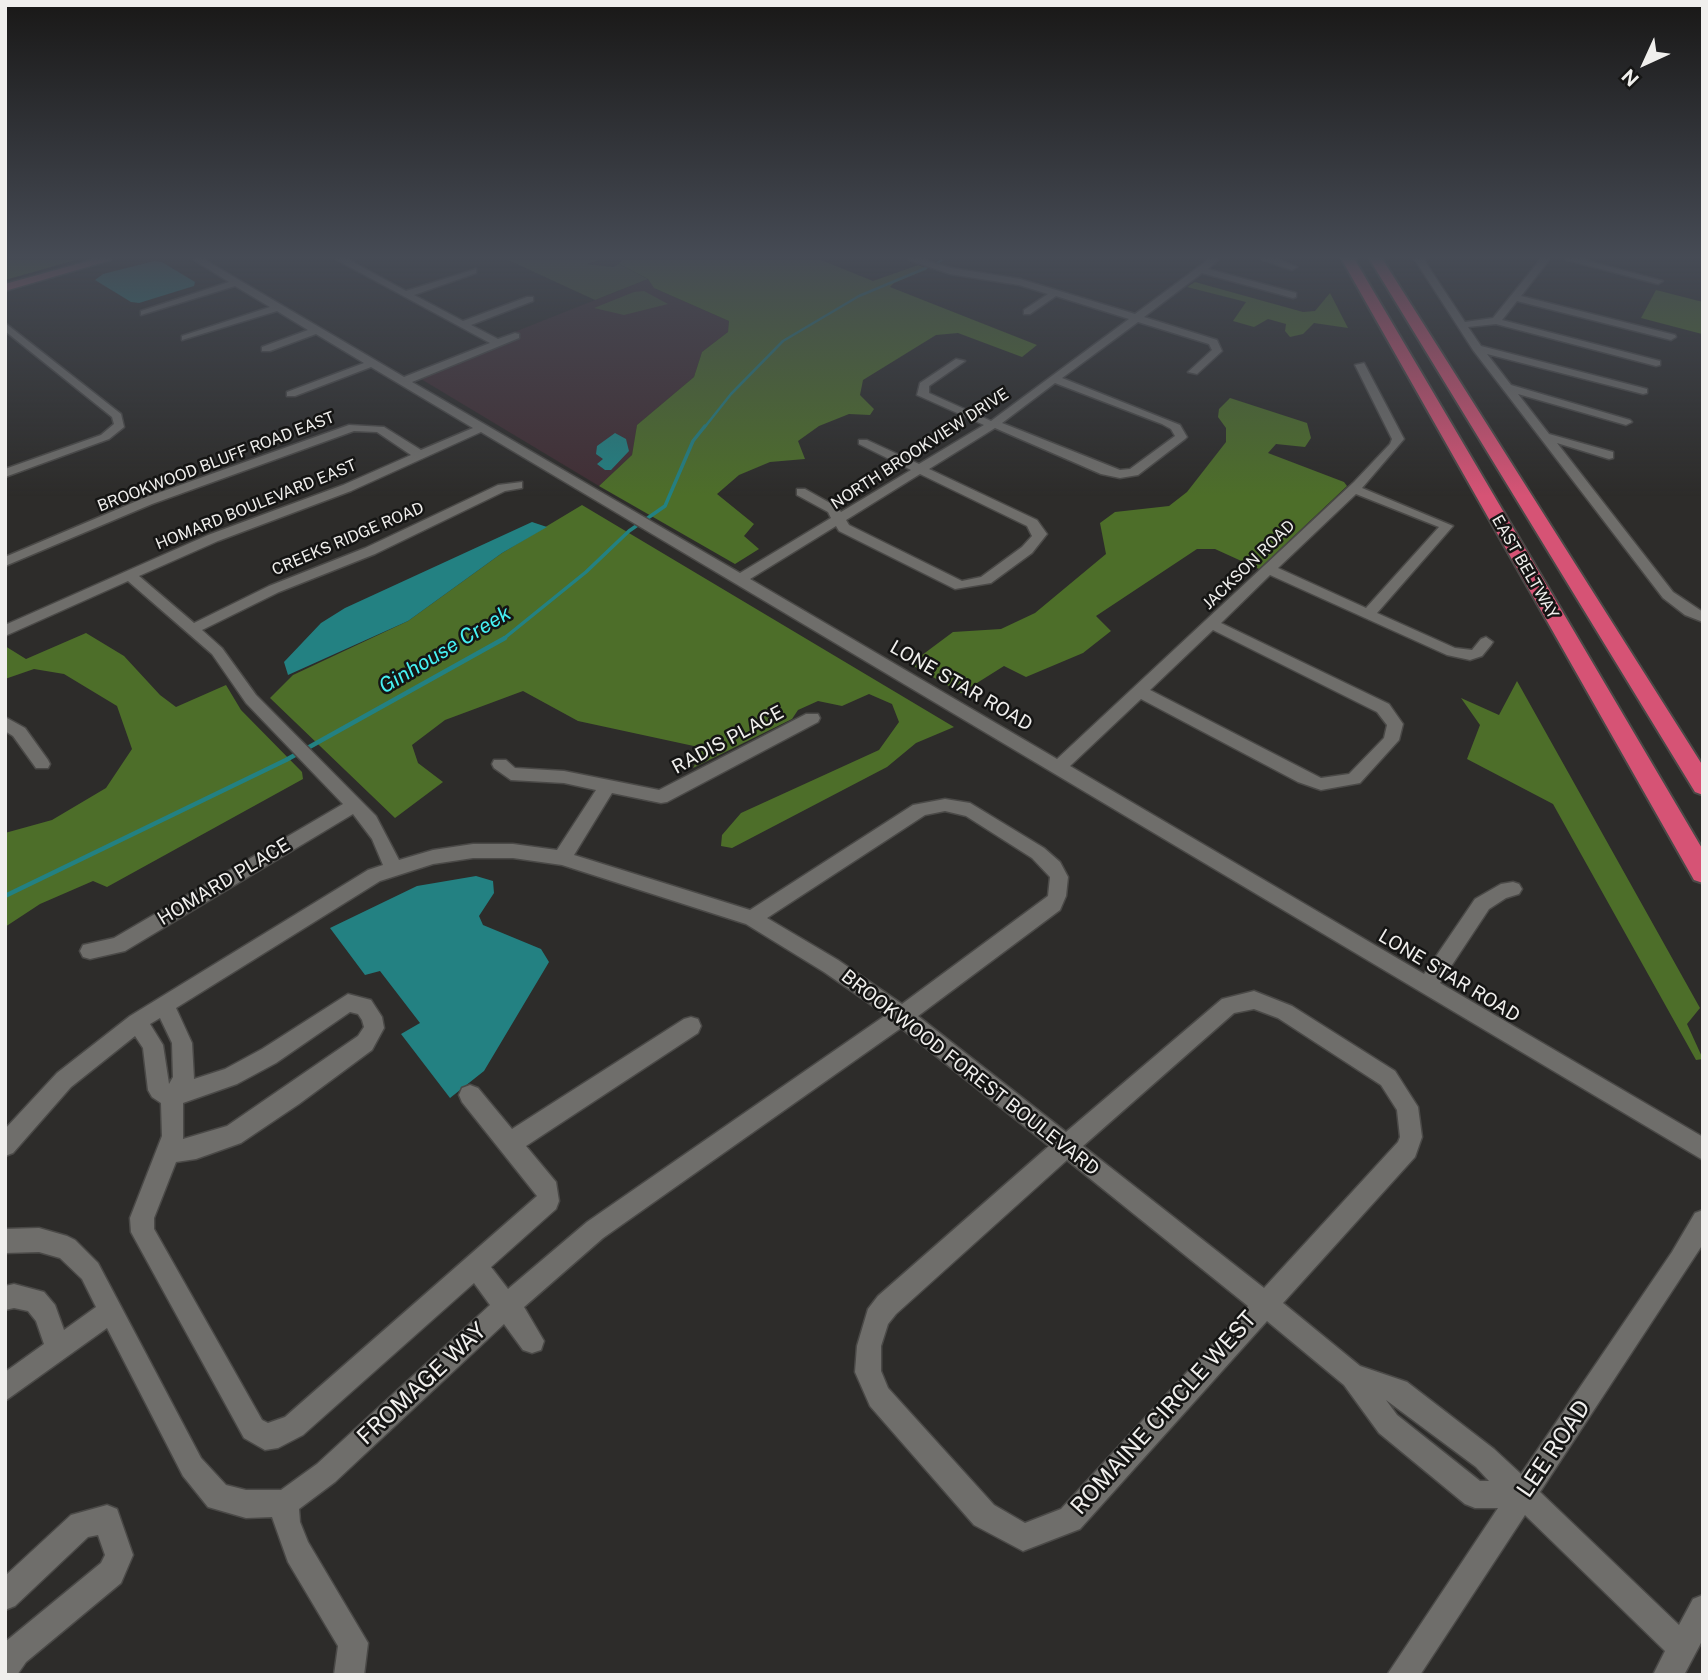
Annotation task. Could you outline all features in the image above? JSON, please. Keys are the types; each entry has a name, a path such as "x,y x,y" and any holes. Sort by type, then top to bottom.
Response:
{"highway":[{"name":"EAST BELTWAY","path":"1393,338 1703,873"},
{"name":"EAST BELTWAY","path":"1425,338 1703,786"}],"street":[{"path":"5,472 105,437 120,425 117,416 20,338"},
{"path":"266,349 294,338"},
{"name":"LONE STAR ROAD","path":"331,338 1703,1149"},
{"path":"490,338 498,343"},
{"path":"404,381 511,338"},
{"name":"NORTH BROOKVIEW DRIVE","path":"738,580 994,424 1108,338"},
{"path":"1193,372 1217,351 1216,344 1199,338"},
{"path":"1471,338 1668,595 1683,607 1703,617"},
{"path":"1562,338 1656,363"},
{"path":"1477,348 1643,391"},
{"path":"960,361 923,385 923,395 976,420 994,424 1112,473 1127,474 1140,468 1179,440 1180,433 1176,427 1054,379"},
{"path":"290,394 372,363"},
{"name":"JACKSON ROAD","path":"1059,767 1379,465 1398,439 1360,365"},
{"path":"1510,388 1626,422"},
{"name":"BROOKWOOD BLUFF ROAD EAST","path":"5,562 148,501 343,430 362,426 380,429 420,455"},
{"name":"HOMARD BOULEVARD EAST","path":"5,631 213,538 347,488 481,428"},
{"path":"1545,436 1609,455"},
{"path":"801,492 833,510 844,528 960,586 986,580 1027,551 1038,538 1040,534 1032,523 863,442"},
{"name":"CREEKS RIDGE ROAD","path":"192,629 263,594 370,551 502,488 518,485"},
{"path":"1354,489 1447,526 1368,614"},
{"path":"1270,570 1464,655 1477,653 1486,642"},
{"path":"131,576 217,650 251,699 355,805 380,837 393,867"},
{"path":"1140,692 1304,778 1321,784 1354,779 1391,740 1395,724 1383,708 1212,624"},
{"name":"RADIS PLACE","path":"500,764 511,774 564,777 661,797 812,718"},
{"path":"5,723 19,732 42,764"},
{"path":"562,858 607,788"},
{"name":"HOMARD PLACE","path":"89,951 118,945 355,805"},
{"name":"FROMAGE WAY","path":"285,1503 326,1473 507,1306 595,1230 1053,905 1058,896 1059,877 1054,867 1038,853 970,810 945,805 932,806 907,817 752,918"},
{"name":"BROOKWOOD FOREST BOULEVARD","path":"8,1137 64,1080 137,1022 352,886 393,867 473,851 513,851 562,858 752,918 831,966 900,1016 1264,1303 1353,1376 1388,1424 1475,1494 1524,1495"},
{"path":"1426,987 1482,904 1513,889"},
{"name":"ROMAINE CIRCLE WEST","path":"1254,1000 1270,1004 1388,1078 1407,1107 1411,1126 1407,1149 1070,1519 1023,1537 984,1515 879,1397 869,1372 869,1346 877,1318 887,1305 1066,1147 1229,1005 1254,1000"},
{"path":"137,1022 153,1045 159,1090 172,1097 230,1077 269,1056 348,1003 364,1006 372,1017 374,1028 365,1043 290,1097 233,1135 196,1148 168,1153"},
{"path":"164,1004 175,1023 182,1051 184,1079 172,1097 173,1136 142,1218 143,1232 253,1429 265,1437 278,1435 294,1426 548,1201 548,1190 470,1095"},
{"path":"510,1143 691,1026"},
{"path":"156,1063 182,1051"},
{"name":"LEE ROAD","path":"1402,1675 1524,1495 1703,1221"},
{"path":"5,1241 39,1240 67,1248 90,1271 192,1467 218,1497 246,1504 285,1503 286,1522 298,1552 353,1643 349,1675"},
{"path":"475,1265 532,1341"},
{"path":"5,1298 14,1296 35,1301 49,1322 57,1348"},
{"path":"5,1388 110,1311"},
{"path":"1524,1495 1681,1647"},
{"path":"5,1596 81,1525 107,1520 119,1555 111,1573 9,1654"},
{"path":"1668,1675 1703,1609"}],"shaded area":[{"path":"498,338 720,338 702,352 694,377 637,425 632,455 599,486 411,373"}],"green space":[{"path":"720,338 930,338 863,380 860,395 874,409 870,415 849,414 819,426 798,441 805,459 770,462 739,475 717,494 754,524 744,536 759,549 735,564 599,486 632,455 637,425 694,377 702,352"},
{"path":"972,338 1020,338 1037,345 1022,357"},
{"path":"1230,398 1307,423 1311,438 1305,447 1276,444 1268,453 1344,482 1347,486 1259,569 1215,549 1197,549 1096,616 1111,631 1083,653 1026,677 1004,666 961,693 910,664 953,632 1001,629 1035,613 1106,554 1100,523 1115,512 1169,506 1187,492 1226,442 1226,428 1218,417 1219,409"},
{"path":"582,505 954,727 916,743 887,767 732,848 721,846 722,835 741,813 879,750 899,722 892,704 869,694 842,706 818,701 798,710 792,719 693,768 703,748 578,721 523,691 445,720 412,745 418,763 443,782 395,818 270,698 293,675 408,621 502,553"},
{"path":"86,633 124,656 160,695 176,707 226,685 241,710 302,772 303,779 107,887 93,881 40,904 5,927 5,833 52,820 106,788 132,749 117,706 64,674 34,669 5,679 5,646 26,659"},
{"path":"1517,681 1700,1008 1687,1024 1703,1059 1696,1060 1553,804 1467,759 1480,725 1461,698 1499,715"}],"water":[{"path":"615,433 626,439 629,451 611,470 605,470 597,464 603,459 596,454 597,446"},
{"path":"532,522 547,527 502,553 408,621 288,675 284,662 321,623 345,608"},
{"path":"476,876 493,881 494,893 479,916 483,925 541,949 549,962 484,1071 450,1098 401,1034 420,1023 380,971 365,975 330,928 417,886"}],"waterway":[{"name":"Ginhouse Creek","path":"704,428 731,394 787,338"},
{"name":"Ginhouse Creek","path":"503,639 586,572 629,531 665,506 693,441 705,426"},
{"name":"Ginhouse Creek","path":"5,896 286,760 503,639"}]}
